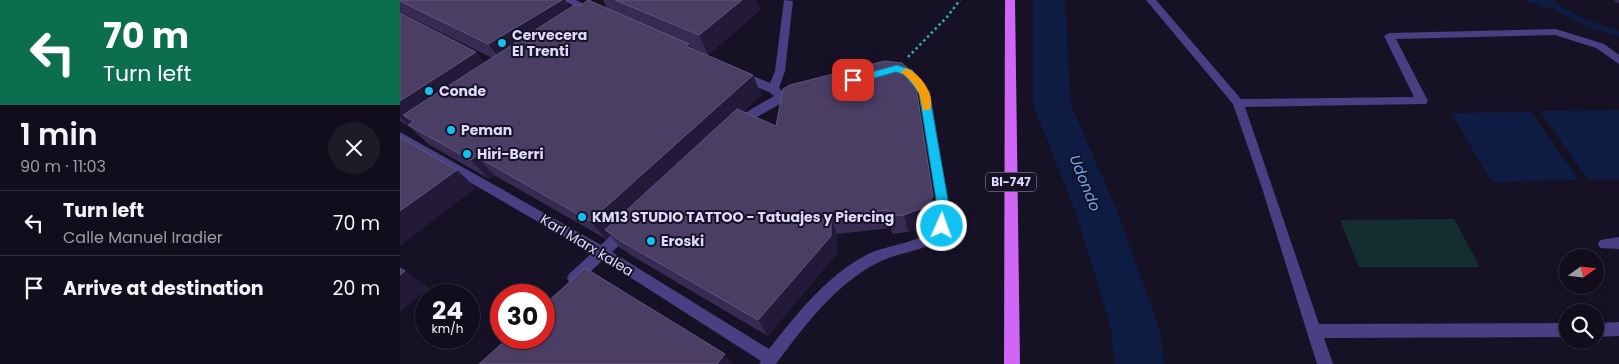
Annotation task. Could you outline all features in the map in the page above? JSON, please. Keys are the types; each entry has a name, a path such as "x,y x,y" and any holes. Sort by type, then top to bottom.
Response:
{"main road":[{"name":"BI-747","path":"1010,0 1012,364"}],"street":[{"path":"567,0 600,12 582,20"},
{"path":"1151,0 1208,64 1238,103 1268,188 1325,364"},
{"path":"733,131 777,93 788,1"},
{"path":"1238,103 1422,101 1388,36 1556,32 1600,46 1619,60"},
{"path":"730,70 777,93 807,94"},
{"path":"769,362 836,282 851,270 875,257 924,243 942,226 944,212 924,92 908,73 892,70"},
{"name":"Karl Marx kalea","path":"404,137 602,253 769,362"},
{"path":"564,288 640,218"},
{"path":"1604,330 1619,329"},
{"path":"1314,332 1559,330"}],"path":[{"path":"892,70 947,17 960,0"}],"green space":[{"path":"1454,219 1480,267 1359,267 1340,220"}],"water":[{"path":"1619,110 1619,179 1588,180 1540,111"},
{"path":"1531,112 1579,180 1492,182 1451,113"}],"building":[{"path":"400,0 562,0 488,44"},
{"path":"588,0 689,44 686,46 753,75 590,221 476,156 471,160 408,125 414,121 403,115 576,4 580,6"},
{"path":"615,0 742,0 699,35"},
{"path":"400,13 476,52 400,101"},
{"path":"885,61 902,63 914,74 933,196 927,206 904,215 888,216 888,210 831,216 831,236 758,320 605,230 737,109 776,126 783,89 790,85"},
{"path":"400,137 457,170 400,211"},
{"path":"400,268 405,271 400,275"},
{"path":"585,268 725,354 717,364 479,364 496,349 555,349 555,295"}],"waterway":[{"name":"Udondo","path":"1049,0 1052,105 1097,213 1136,331 1139,364"},
{"path":"1530,0 1547,2 1584,22 1619,34"}],"slow traffic":[{"path":"906,72 916,80 924,92 927,108"}],"place":[{"name":"Cervecera El Trenti","path":"502,43"},
{"name":"Conde","path":"429,91"},
{"name":"Peman","path":"451,130"},
{"name":"Hiri-Berri","path":"467,154"},
{"name":"KM13 STUDIO TATTOO - Tatuajes y Piercing","path":"582,217"},
{"name":"Eroski","path":"651,241"}],"route":[{"path":"853,80 897,68 908,73 916,80 924,92 944,212 942,226"}]}
